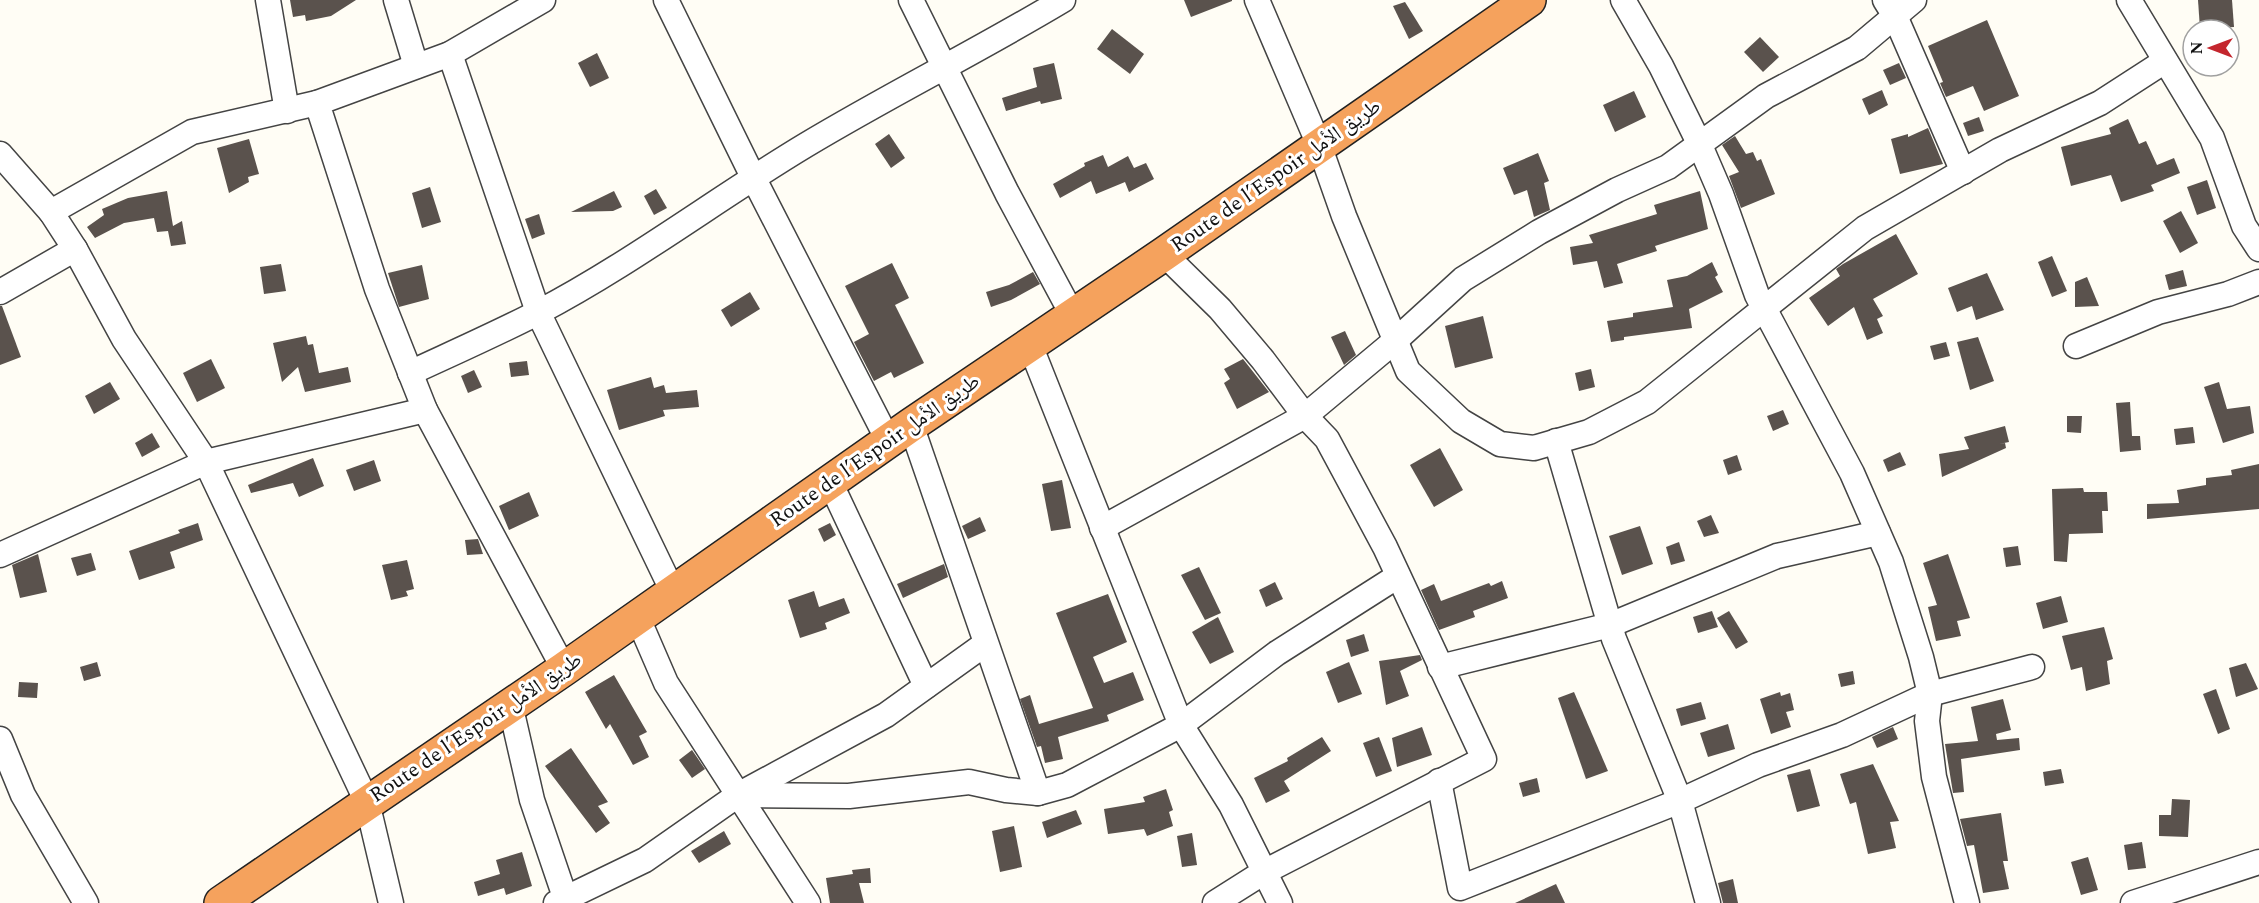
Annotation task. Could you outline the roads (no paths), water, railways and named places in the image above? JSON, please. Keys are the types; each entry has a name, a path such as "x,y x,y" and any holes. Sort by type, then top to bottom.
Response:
{"highway":[{"name":"Route de l’Espoir طريق الأمل","path":"222,903 564,669 830,482 1164,254 1529,0"}],"street":[{"path":"267,0 287,111"},
{"path":"396,0 416,66"},
{"path":"51,212 192,132 317,103 450,54 543,0"},
{"path":"666,0 753,177 900,434 986,644 1038,793"},
{"path":"911,0 1073,316"},
{"path":"410,373 538,312 652,245 753,177 870,107 1063,0"},
{"path":"1257,0 1319,145 1344,216 1408,371 1461,421 1500,444 1534,448 1589,432 1647,402 1865,228 2000,150 2100,103 2165,61"},
{"path":"1623,0 1661,66 1699,143 1722,194 1756,295 1852,473 1891,562 1921,657 1930,694 1927,721 1934,777 1967,903"},
{"path":"1102,528 1305,416 1396,340 1463,279 1539,232 1617,190 1668,167 1766,96 1857,48 1890,8 1914,0"},
{"path":"2129,0 2212,138 2244,226 2259,249"},
{"path":"1890,8 1963,172"},
{"path":"450,54 538,312 673,592"},
{"path":"317,103 377,289 425,410 564,669"},
{"path":"0,154 51,212 75,249 124,339 206,462 367,802 391,903"},
{"path":"0,292 75,249"},
{"path":"1164,254 1220,309 1263,360 1305,416 1327,439 1398,576 1484,759 1264,872 1215,903"},
{"path":"2076,346 2158,312 2228,294 2259,282"},
{"path":"1030,345 1181,725 1231,805 1280,903"},
{"path":"0,555 206,462 425,410"},
{"path":"1556,441 1610,625 1680,801 1708,903"},
{"path":"830,482 926,686"},
{"path":"1440,667 1610,625 1777,556 1878,533"},
{"path":"738,795 849,796 969,782 1006,790 1038,793 1067,785 1181,725 1277,652 1398,576"},
{"path":"637,616 666,682 808,903"},
{"path":"510,704 532,800 563,901 645,860 738,795 886,715 986,644"},
{"path":"1439,781 1460,888 1680,801 1758,765 1842,735 1930,694 2031,667"},
{"path":"0,739 23,795 86,903"},
{"path":"2133,903 2259,862"}]}
